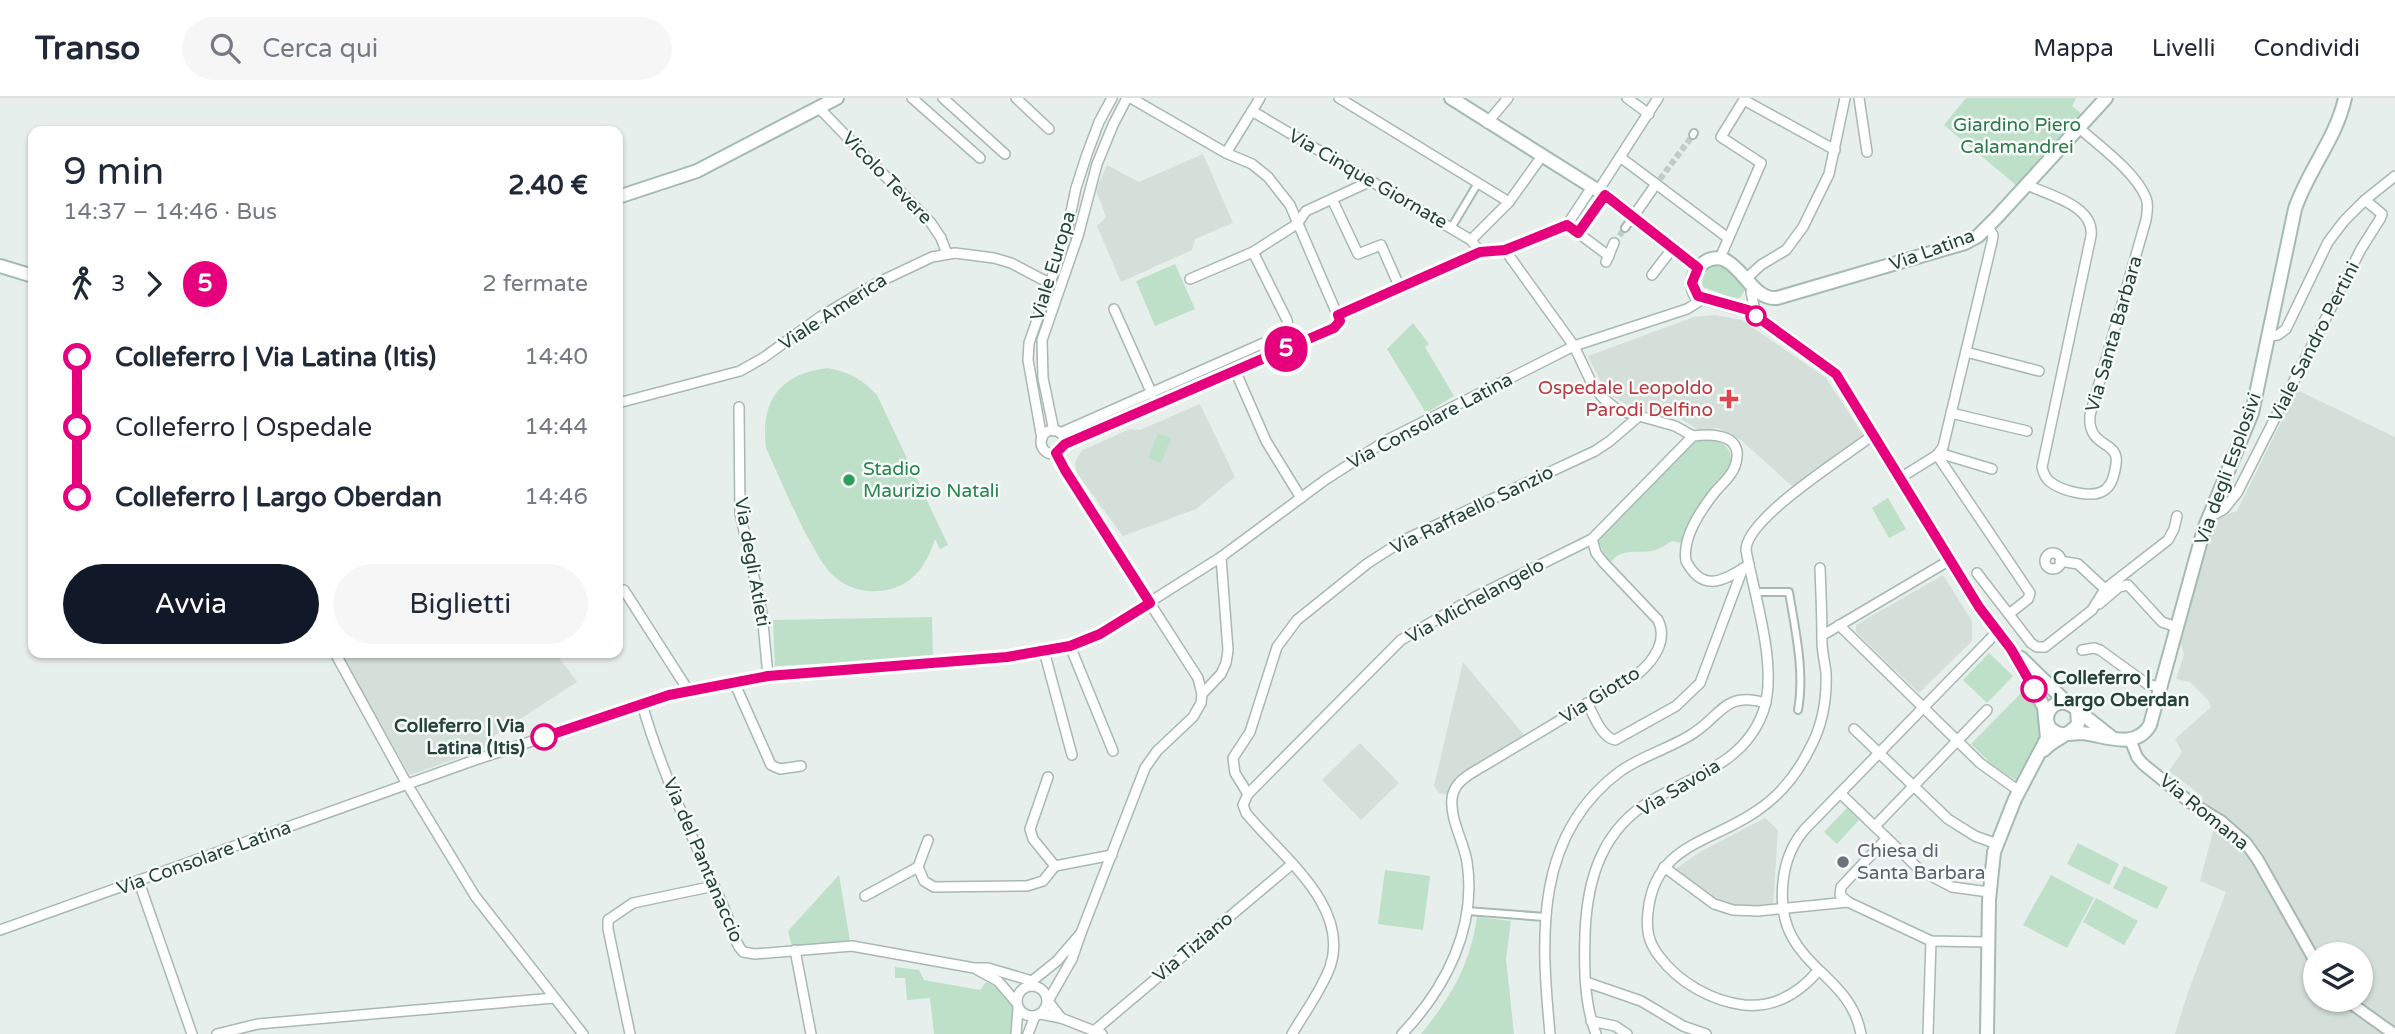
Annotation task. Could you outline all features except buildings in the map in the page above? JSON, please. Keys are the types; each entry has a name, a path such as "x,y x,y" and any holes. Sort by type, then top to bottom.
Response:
{"main road":[{"path":"623,195 697,171 837,98"},
{"path":"1451,98 1599,191 1629,222 1672,248 1698,268"},
{"name":"Via Latina","path":"1749,285 1765,297 1780,298 1974,238 1988,227 2106,98"},
{"name":"Via degli Esplosivi","path":"2123,739 2142,735 2148,727 2208,517 2250,419 2295,209 2304,186 2334,132 2345,98"},
{"path":"1737,307 1746,302 1749,285 1735,266 1720,258 1708,260 1698,268 1693,279 1693,290 1703,299 1745,309 1756,315 1836,374 1997,632 2066,702 2103,732 2123,739"},
{"path":"0,266 28,274"},
{"path":"2011,649 2041,700 2053,732 2085,733 2123,739"},
{"path":"1987,1034 1989,892 1997,844 2019,791 2047,738 2047,719 2052,706 2066,702"},
{"path":"2035,761 2049,744 2078,724 2077,710"}],"street":[{"path":"912,98 980,159"},
{"path":"943,98 1005,154"},
{"path":"1016,98 1049,129"},
{"name":"Viale Europa","path":"1042,439 1028,352 1030,338 1065,240 1087,153 1112,98"},
{"path":"1129,98 1265,174 1284,196 1339,319"},
{"name":"Viale Europa","path":"1057,432 1042,378 1042,340 1078,236 1097,164 1112,125 1129,98"},
{"path":"1226,153 1260,98"},
{"path":"1339,98 1510,202"},
{"path":"1487,122 1508,98"},
{"path":"1627,98 1649,114"},
{"path":"1578,233 1599,191 1658,98"},
{"path":"1756,315 1749,285 1761,265 1783,252 1796,239 1826,181 1845,98"},
{"path":"1859,98 1867,152"},
{"path":"1720,258 1761,163 1721,137 1745,99 1835,150"},
{"name":"Vicolo Tevere","path":"819,108 931,223 947,254"},
{"name":"Via Cinque Giornate","path":"1252,111 1471,240 1480,252"},
{"name":"Via Santa Barbara","path":"2027,185 2079,210 2091,224 2091,236 2042,467 2046,478 2057,486 2097,494 2107,489 2111,482 2116,458 2111,448 2099,442 2091,432 2090,415 2146,220 2147,206 2143,193 2131,177 2078,127"},
{"path":"1471,240 1510,202 1542,156"},
{"path":"1620,157 1658,182 1728,238"},
{"name":"Viale Sandro Pertini","path":"2268,336 2278,335 2286,329 2328,242 2344,221 2395,176"},
{"path":"1190,279 1253,251 1297,224 1306,211 1371,181"},
{"path":"1629,222 1658,182"},
{"path":"1451,228 1478,183"},
{"path":"1253,251 1287,320 1287,330 1282,337 1152,394 1057,432 1045,434 1042,439 1044,449 1056,453 1065,444 1334,328 1339,319 1480,252 1505,250 1567,225 1599,191"},
{"path":"1332,199 1358,254 1381,245 1400,288"},
{"name":"Viale Sandro Pertini","path":"2208,517 2224,509 2237,494 2361,248 2381,219 2381,212 2365,200"},
{"path":"1567,225 1607,259 1614,243"},
{"path":"1900,478 1938,454 1951,413 1993,240 1988,227"},
{"path":"1652,275 1672,248"},
{"path":"1505,250 1574,346 1601,396 1618,410 1675,425 1693,436"},
{"name":"Viale America","path":"623,402 735,373 759,361 807,326 883,279 922,260 947,254 971,254 1000,259 1049,283"},
{"name":"Via Consolare Latina","path":"0,930 472,761 688,690 768,676 1007,657 1070,646 1100,634 1221,557 1301,498 1387,440 1574,346 1687,309 1703,299"},
{"path":"1114,309 1152,394"},
{"path":"1966,352 2039,371"},
{"path":"1230,360 1266,441 1301,498"},
{"name":"Via degli Atleti","path":"739,407 740,513 762,613 768,676"},
{"path":"1951,413 2027,431"},
{"name":"Via Raffaello Sanzio","path":"1248,794 1235,773 1233,758 1250,732 1277,647 1297,620 1361,568 1404,540 1595,451 1611,441 1639,416"},
{"path":"1057,432 1065,444"},
{"path":"1592,540 1693,436 1714,433 1725,437 1734,448 1737,459 1733,470 1696,522 1687,544 1686,561 1696,575 1713,582 1724,580 1746,566"},
{"name":"Via Savoia","path":"1596,1034 1591,1021 1586,982 1585,938 1587,901 1593,873 1604,849 1624,824 1648,803 1712,770 1736,753 1755,731 1766,703 1768,669 1754,592 1746,566 1747,542 1758,524 1785,500 1874,435"},
{"path":"1028,1034 1072,959 1145,768 1155,754 1193,717 1201,703 1202,694 1198,678 1056,453"},
{"path":"1938,454 1992,469"},
{"path":"1938,454 2030,593 2028,599 2009,614"},
{"path":"2092,610 2105,589 2168,540 2173,532 2176,516"},
{"name":"Via Michelangelo","path":"1248,794 1406,637 1475,597 1592,540"},
{"name":"Via Giotto","path":"1402,1034 1426,1008 1447,976 1459,947 1467,911 1469,872 1465,848 1452,808 1454,790 1470,774 1642,670 1657,650 1662,634 1658,620 1598,556 1592,540"},
{"path":"1202,694 1221,674 1228,656 1221,557"},
{"path":"1823,635 1950,560"},
{"path":"2060,561 2078,564 2105,589"},
{"path":"1587,703 1605,734 1615,740 1664,714 1687,697 1704,676 1746,566"},
{"path":"1818,971 1805,986 1790,996 1773,1002 1754,1005 1717,998 1681,978 1658,955 1647,933 1650,893 1664,867 1685,849 1759,810 1783,788 1798,769 1816,737 1824,705 1826,677 1820,568"},
{"path":"1977,573 2034,645 2045,647 2125,584 2133,589 2162,622 2177,626"},
{"path":"624,590 688,690"},
{"path":"1754,592 1789,592 1798,648 1798,710"},
{"path":"1839,625 1984,767 2019,791"},
{"path":"1861,1034 1850,1002 1795,944 1786,922 1783,909 1783,876 1794,843 1997,632"},
{"path":"1070,646 1113,751"},
{"path":"2082,650 2100,650 2147,684 2162,685"},
{"path":"1044,651 1072,755"},
{"path":"338,658 407,785 482,907 583,1034"},
{"path":"734,682 771,765 780,769 801,766"},
{"path":"1550,1034 1544,955 1545,917 1552,876 1561,847 1583,809 1607,783 1640,760 1697,731 1735,701 1746,698 1766,703"},
{"name":"Via del Pantanaccio","path":"642,704 663,765 737,944 743,952 755,954 858,947 993,969 1032,983"},
{"path":"1875,826 1987,710"},
{"path":"1854,729 1953,823 1997,844"},
{"name":"Via Romana","path":"2123,739 2143,764 2191,803 2228,827 2249,846 2304,942"},
{"path":"1048,777 1030,832 1055,866"},
{"path":"1840,793 1920,870 1937,881 1964,890 1989,892"},
{"path":"1248,794 1243,805 1246,813 1292,864 1325,910 1335,940 1327,973 1292,1034"},
{"path":"1887,838 1841,887 1840,895 1848,902 1931,940 1987,942"},
{"path":"865,896 918,867 928,840"},
{"path":"918,867 924,881 934,887 1014,888 1039,883 1049,876 1055,866 1112,855"},
{"name":"Via Tiziano","path":"1098,1032 1292,864"},
{"path":"1664,867 1714,904 1733,910 1783,909 1848,902"},
{"path":"139,882 192,1034"},
{"path":"630,1034 608,920 634,903 714,886"},
{"path":"1467,911 1545,917"},
{"path":"1016,1034 1019,992 1057,961 1081,933"},
{"path":"1928,1034 1931,940"},
{"path":"795,950 811,1034"},
{"name":"Via del Pantanaccio","path":"974,968 998,981 1017,1005"},
{"path":"1586,982 1641,1001 1683,1026 1706,1034"},
{"path":"1032,983 1045,992 1048,1001 1061,1018"},
{"path":"217,1034 258,1024 554,998"},
{"path":"1017,1005 1025,1015 1061,1018 1098,1032"},
{"path":"2363,1012 2394,1034"},
{"path":"1591,1021 1615,1026 1627,1034"}],"shaded area":[{"path":"1203,154 1233,223 1195,239 1192,250 1121,282 1097,226 1106,217 1096,190 1107,165 1139,182"},
{"name":"Ospedale Leopoldo Parodi Delfino","path":"1715,315 1742,320 1826,378 1864,436 1793,487 1741,440 1718,428 1699,430 1679,418 1630,407 1606,392 1588,356 1694,317"},
{"path":"2297,390 2395,437 2395,1034 2175,1034 2226,892 2200,881 2215,824 2220,816 2198,804 2203,797 2169,771 2182,752 2175,739 2211,707 2208,700 2190,682 2176,679 2184,655 2181,643 2213,519 2237,511"},
{"path":"1200,404 1235,477 1196,509 1123,536 1077,473 1075,464 1078,456 1083,450 1130,429 1140,430"},
{"path":"1943,575 1972,621 1972,641 1919,693 1856,632 1856,625"},
{"path":"343,658 560,658 577,682 494,736 489,747 410,775"},
{"path":"1463,662 1525,736 1462,774 1453,783 1449,795 1439,793 1434,786"},
{"path":"1360,743 1399,783 1361,820 1322,780"},
{"path":"1765,818 1778,830 1773,909 1749,909 1715,902 1676,869 1698,853"}],"green space":[{"name":"Giardino Piero Calamandrei","path":"1966,98 2076,98 2072,106 2084,116 2022,190 1944,125"},
{"path":"1175,264 1195,309 1155,326 1136,281"},
{"path":"1715,266 1738,277 1745,290 1740,298 1735,299 1703,287 1705,274"},
{"path":"1413,323 1429,344 1425,347 1454,396 1426,413 1387,349"},
{"path":"827,368 855,377 877,395 948,545 940,549 935,539 929,556 914,577 891,589 869,591 854,588 841,582 827,568 798,517 766,448 766,417 777,393 797,376"},
{"path":"1158,433 1171,438 1161,463 1148,458"},
{"path":"1711,438 1728,449 1731,468 1685,544 1672,541 1656,550 1626,552 1611,562 1606,558 1598,541 1695,442"},
{"path":"1888,498 1906,529 1889,538 1872,508"},
{"path":"932,617 933,658 775,666 773,620"},
{"path":"1989,653 2013,676 1987,703 1963,680"},
{"path":"2024,690 2034,702 2042,725 2037,747 2018,782 1990,763 1971,744"},
{"path":"1847,808 1859,820 1837,844 1824,832"},
{"path":"2078,843 2119,864 2109,885 2067,864"},
{"path":"2124,866 2168,887 2157,909 2113,888"},
{"path":"1385,870 1430,876 1423,930 1378,924"},
{"path":"839,875 850,941 792,947 788,931"},
{"path":"2051,875 2094,898 2067,948 2023,925"},
{"path":"2096,898 2138,921 2124,945 2083,922"},
{"path":"1477,917 1511,921 1506,959 1514,1034 1421,1034 1458,979 1470,950"},
{"path":"895,967 919,970 924,980 980,990 986,982 994,986 1010,1002 1015,1017 1016,1034 934,1034 930,998 907,1000 905,978 895,978"}],"tunnel":[{"path":"1660,179 1693,135"},
{"path":"1614,243 1625,228"}],"bus line":[{"name":"5","path":"544,737 669,695 711,686 789,673 1018,656 1070,646 1094,636 1150,603 1065,470 1056,453 1062,450 1065,444 1334,328 1340,321 1338,315 1480,252 1505,250 1567,225 1578,233 1605,195 1698,268 1692,283 1698,296 1748,310 1818,358 1836,374 1979,607 2011,649 2034,689"}],"place":[{"name":"Ospedale Leopoldo Parodi Delfino","path":"1729,399"},
{"name":"Stadio Maurizio Natali","path":"849,480"},
{"name":"Colleferro | Largo Oberdan","path":"2034,689"},
{"name":"Colleferro | Via Latina (Itis)","path":"544,737"},
{"name":"Chiesa di Santa Barbara","path":"1843,862"}]}
